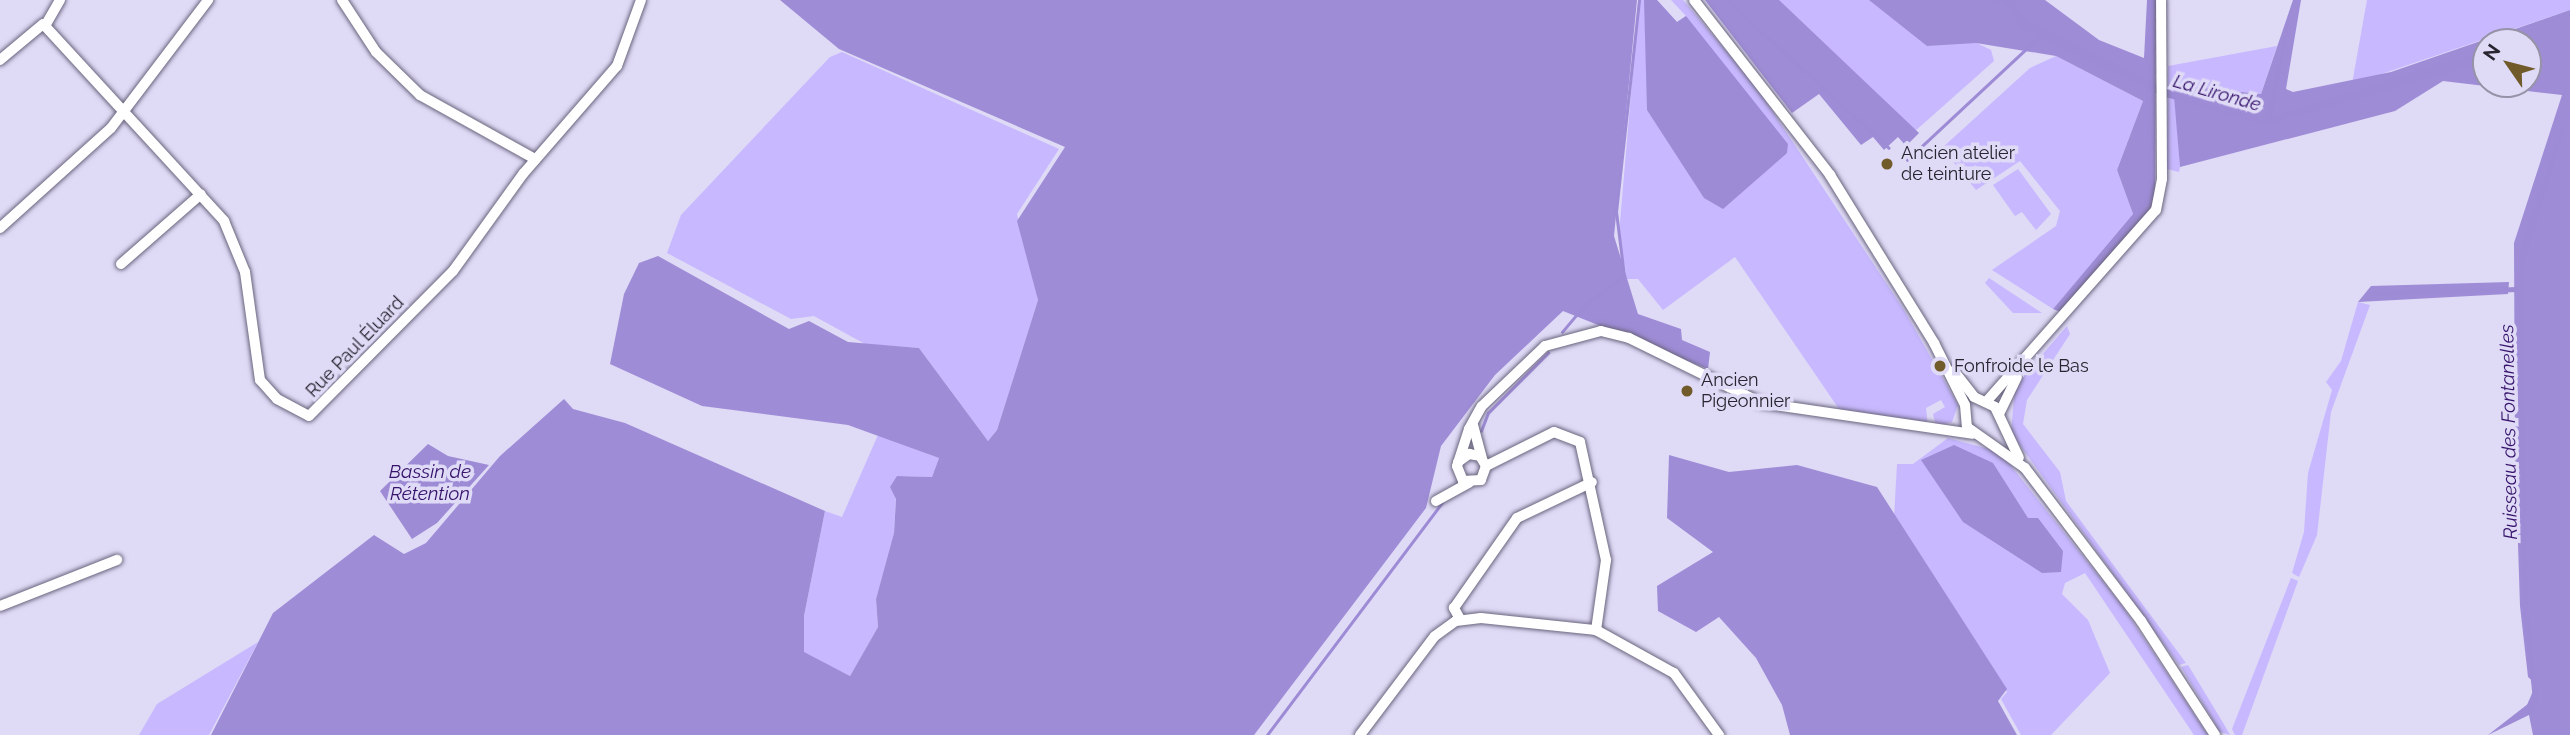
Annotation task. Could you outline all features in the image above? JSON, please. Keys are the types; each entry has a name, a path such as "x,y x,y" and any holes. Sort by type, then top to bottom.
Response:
{"street":[{"path":"0,60 43,24 60,0"},
{"path":"0,228 122,116 208,0"},
{"path":"342,0 376,52 420,95 535,159"},
{"name":"Rue Paul Éluard","path":"43,24 122,116 201,194 241,257 260,380 277,399 309,416 453,271 535,159 617,66 642,0"},
{"path":"1694,0 1830,175 1934,343 1976,435 2025,468"},
{"path":"1945,433 1985,402 2039,346 2156,210 2162,106 2161,0"},
{"path":"121,264 201,194"},
{"path":"1473,421 1484,462 1483,477 1472,483 1453,486 1436,501 1458,464 1473,421 1545,346 1601,331 1629,338 1761,403 1945,433 1976,435 1994,432 1999,416 2039,346"},
{"path":"1934,343 1999,416 2025,468 2141,621 2216,735"},
{"path":"1484,462 1560,431 1580,443 1592,482 1606,559 1596,630"},
{"path":"1458,464 1469,454 1484,462"},
{"path":"1458,464 1461,479 1472,483"},
{"path":"1460,619 1454,608 1517,518 1592,482"},
{"path":"0,606 117,561"},
{"path":"1360,735 1425,646 1460,619 1596,630 1674,673 1719,735"}],"shaded area":[{"path":"780,0 1637,0 1614,236 1638,314 1681,329 1682,340 1710,352 1708,369 1563,311 1495,375 1441,446 1426,508 1254,735 211,735 273,613 374,535 404,554 426,543 500,456 564,399 573,409 625,423 825,511 804,616 804,652 850,676 878,627 876,599 894,533 896,499 890,487 897,476 932,477 939,458 848,425 702,406 610,364 624,294 639,263 658,256 789,329 809,321 848,342 919,348 988,441 997,430 1038,300 1017,221 1065,147 839,49"},
{"path":"1639,0 1657,0 1677,22 1686,16 1671,0 1683,0 1755,85 1904,310 1958,405 1952,422 1936,427 1933,414 1945,407 1941,400 1926,408 1928,427 1839,409 1735,257 1663,310 1638,279 1627,279 1619,234"},
{"path":"1705,0 1779,0 1919,133 1906,146 1898,137 1884,150 1873,137 1861,145 1819,94 1792,113"},
{"path":"1760,0 1890,0 1991,50 1994,61 1905,140"},
{"path":"1869,0 2045,0 2099,40 2144,58 2147,0 2156,0 2155,207 2066,314 2053,309 2133,214 2117,170 2143,101 2056,56 1976,43 1927,46"},
{"path":"2293,0 2301,0 2286,89 2293,92 2391,72 2472,44 2472,84 2443,81 2395,111 2180,167 2173,85 2261,94"},
{"path":"2367,0 2570,0 2570,10 2517,28 2472,28 2472,43 2352,84"},
{"path":"2570,10 2570,735 2533,735 2527,705 2536,684 2528,677 2520,606 2515,451 2514,243 2562,95 2542,93 2542,28 2518,28"},
{"path":"2277,46 2261,94 2174,86 2180,167 2179,172 2167,169 2168,66"},
{"path":"842,52 1059,149 1017,214 1038,300 997,430 988,441 919,348 865,344 814,316 791,319 667,253 681,215 830,57"},
{"path":"2056,56 2143,101 2117,170 2133,214 2053,309 1992,270 2056,226 2060,211 2020,161 1976,190 1942,148 2030,68"},
{"path":"2018,169 2051,214 2036,230 2022,212 2015,216 1993,185"},
{"path":"1989,278 2042,313 2013,313 1985,283"},
{"path":"2509,282 2508,294 2358,302 2371,286"},
{"path":"2358,302 2370,305 2331,412 2317,535 2299,577 2292,573 2304,532 2308,473 2332,390 2326,382 2341,361"},
{"path":"2067,326 2070,334 2027,400 2023,424 2060,472 2066,501 2186,663 2179,665 2011,433 2015,386"},
{"path":"878,435 939,458 932,477 897,476 894,534 876,599 878,627 850,676 804,653 804,616 825,511 842,517"},
{"path":"1948,438 2000,452 2121,604 2208,735 2194,735 2085,573 2065,583 2062,594 2088,620 2110,673 2051,735 2021,735 2001,699 2007,692 1894,518 1897,464 1913,464"},
{"path":"1669,455 1729,472 1797,465 1877,487 2007,689 1998,701 2017,735 1790,735 1782,705 1756,658 1719,617 1696,632 1658,611 1657,586 1713,552 1667,518"},
{"path":"2291,578 2298,581 2242,735 2235,735 2232,729"},
{"path":"258,642 209,735 139,735 157,704"},
{"path":"2188,665 2230,735 2220,732 2181,667"}],"water":[{"path":"1644,0 1657,0 1677,22 1686,16 1788,144 1787,153 1723,209 1704,198 1647,110"},
{"path":"1990,0 2012,0 2028,20 2189,100 2266,118 2293,0 2272,117 2472,56 2472,66 2266,125 2162,96 2020,27 2005,4"},
{"path":"2570,109 2523,266 2527,598 2538,701 2531,714 2488,735 2533,700 2523,606 2519,292 2375,296 2373,291 2519,287 2522,240"},
{"name":"Bassin de Rétention","path":"428,444 448,456 489,465 437,523 412,539 380,491"},
{"path":"1954,445 1993,463 2028,518 2038,518 2063,551 2061,572 2042,573 1963,522 1921,460"}],"waterway":[{"path":"1562,332 1585,305 1624,276 1616,212 1639,0"},
{"path":"1727,0 1889,148"},
{"path":"1907,160 2041,35"},
{"path":"1481,431 1488,413 1548,353"},
{"path":"1267,735 1442,503"}],"place":[{"name":"Ancien atelier de teinture","path":"1887,164"},
{"name":"Fonfroide le Bas","path":"1940,366"},
{"name":"Ancien Pigeonnier","path":"1687,391"}],"water label":[{"name":"La Lironde","path":"2217,93"},
{"name":"Ruisseau des Fontanelles","path":"2509,432"}]}
